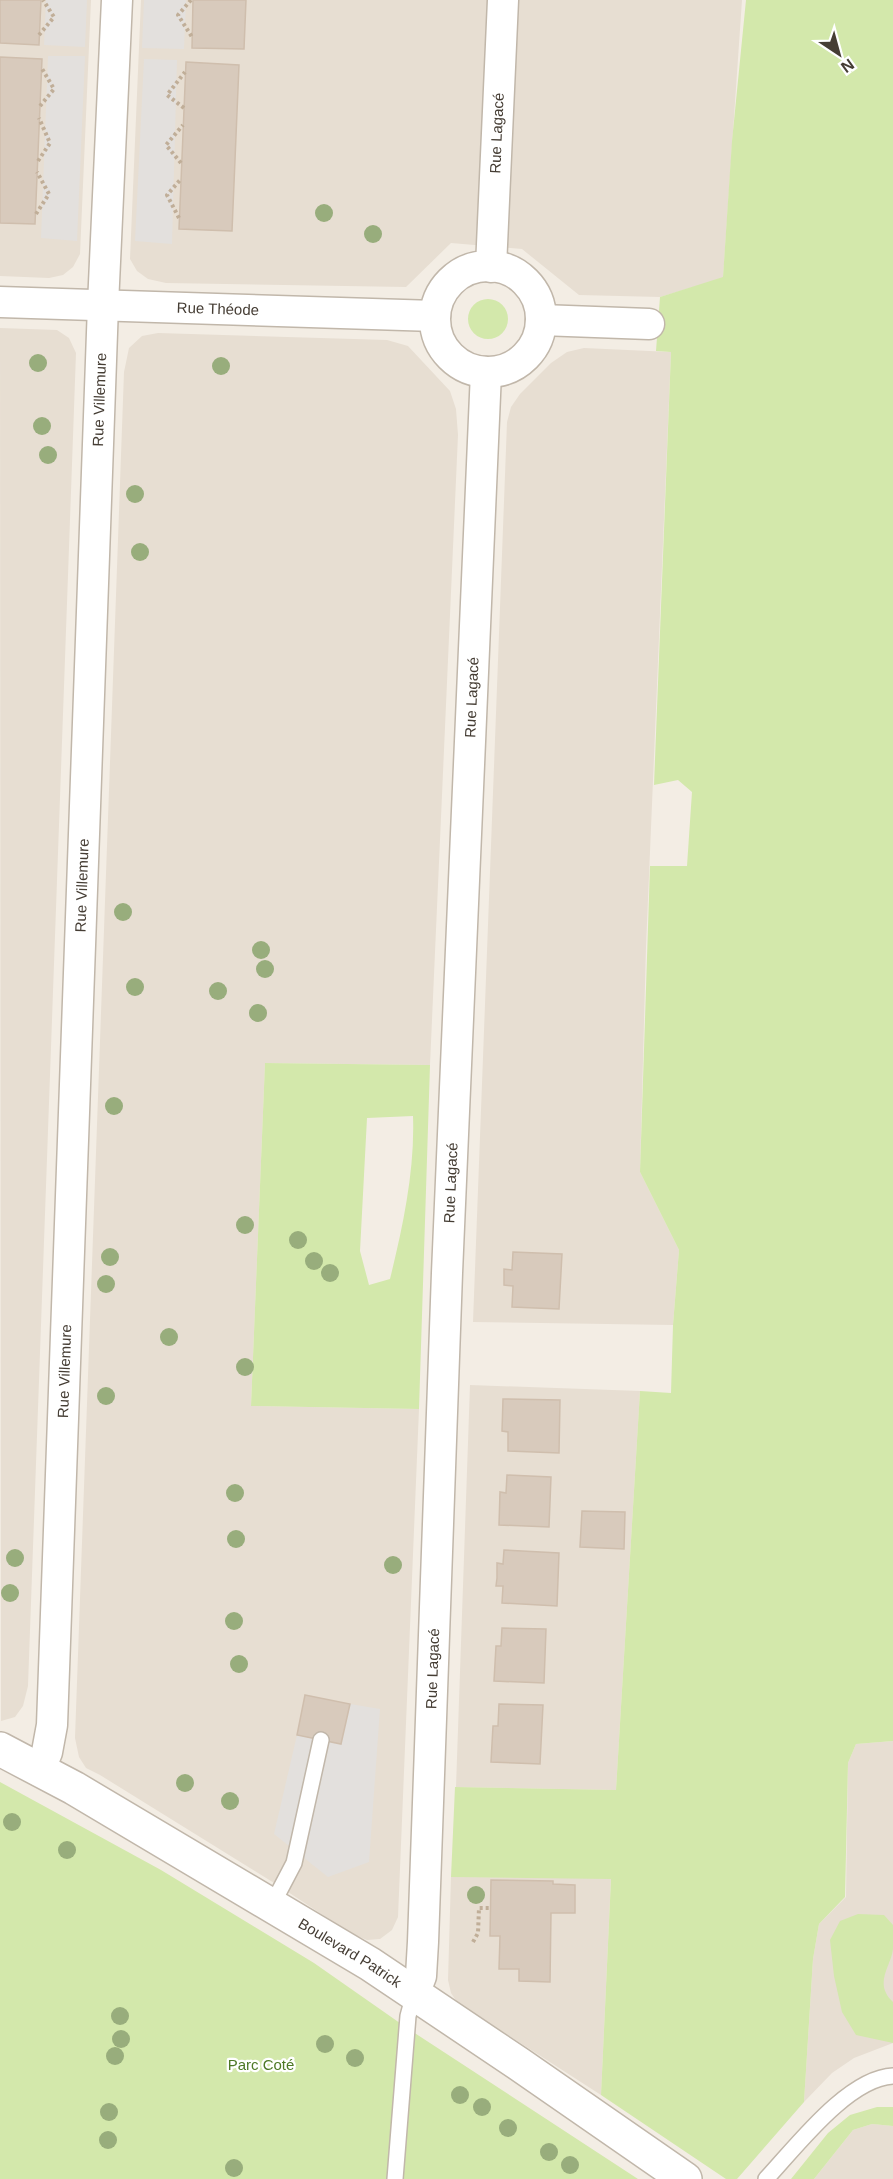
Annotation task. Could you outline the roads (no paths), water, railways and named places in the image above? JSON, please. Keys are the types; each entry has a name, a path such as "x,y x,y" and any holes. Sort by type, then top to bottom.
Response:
{"street":[{"name":"Rue Villemure","path":"40,1769 47,1752 52,1725 103,305 117,0"},
{"name":"Rue Lagacé","path":"491,267 503,0"},
{"path":"481,266 491,267 499,267 516,274 530,286 538,302 541,320 538,336 530,351 518,363 503,370 486,372 469,369 454,361 436,333 435,316 439,299 449,283 463,272 481,266"},
{"name":"Rue Théode","path":"0,302 435,316"},
{"path":"541,320 649,324"},
{"name":"Rue Lagacé","path":"414,1994 421,1976 423,1936 447,1273 486,372"},
{"name":"Boulevard Patrick","path":"0,1749 40,1769 353,1953 685,2179"}],"lane":[{"path":"272,1905 294,1863 321,1740"},
{"path":"395,2179 408,2016 414,1994"},
{"path":"766,2179 841,2100 864,2084 878,2078 893,2076"}],"park label":[{"name":"Parc Coté","path":"261,2065"}]}
